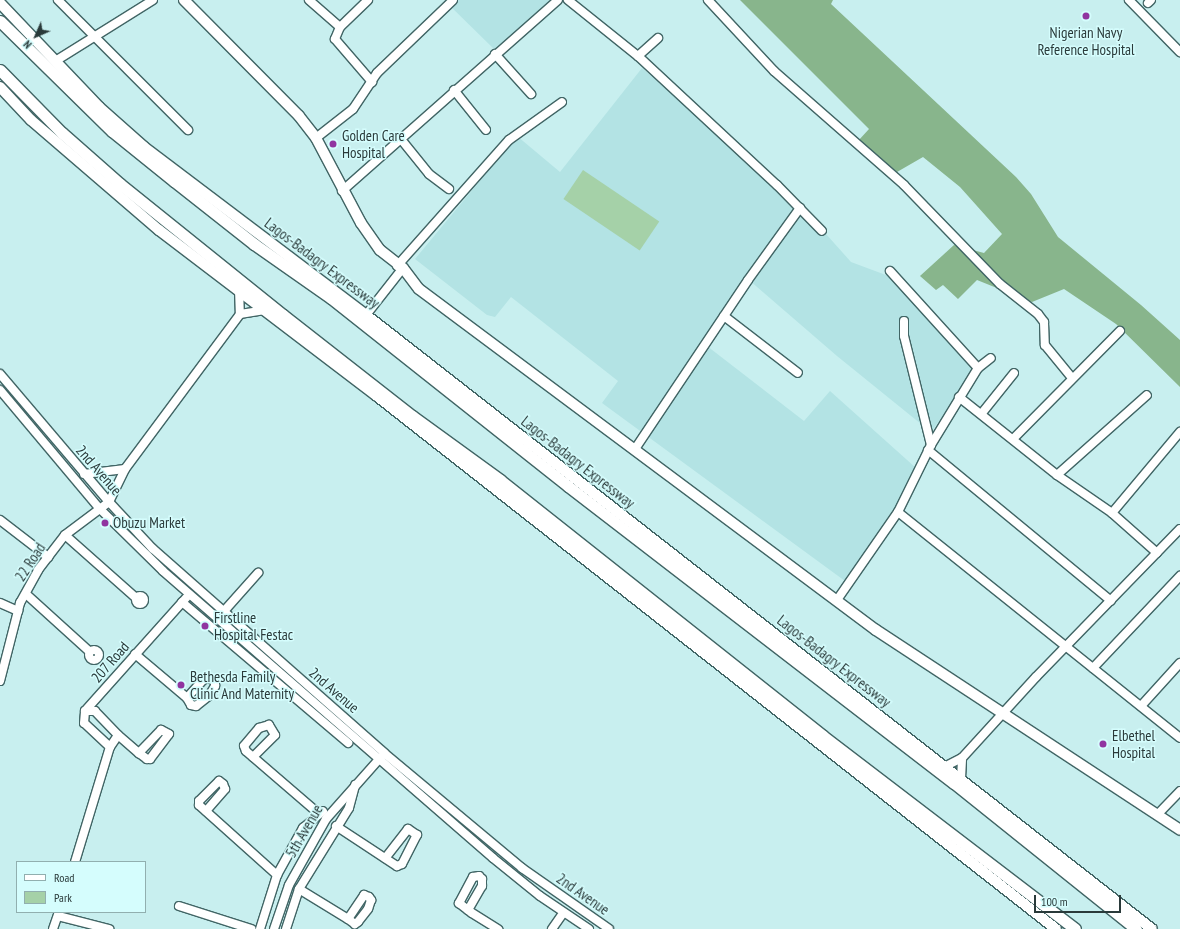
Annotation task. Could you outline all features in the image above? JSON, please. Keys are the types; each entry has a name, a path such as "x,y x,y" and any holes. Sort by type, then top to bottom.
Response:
{"highway":[{"name":"Lagos-Badagry Expressway","path":"0,21 112,131 174,181 254,244 331,298 568,486 948,778 1136,929"},
{"path":"0,70 62,133 120,184 412,416 500,480 823,736 1075,929"}],"main road":[{"path":"184,0 279,94 316,138 342,191 370,236 419,289 837,600 929,664 1159,814 1180,830"},
{"name":"Lagos-Badagry Expressway","path":"0,3 57,60 99,107 144,147 366,315 946,766 1152,929"},
{"path":"0,87 108,188 1056,929"},
{"path":"1159,814 1180,825"}],"street":[{"path":"58,0 95,35 188,130"},
{"path":"57,60 153,0"},
{"path":"309,0 340,27"},
{"path":"368,0 340,27 335,39 372,82"},
{"path":"316,138 353,109 386,64 453,0"},
{"path":"342,191 494,54 558,0"},
{"path":"568,0 638,56 800,208 822,231"},
{"path":"708,0 774,71 904,185 1000,284 1038,314 1044,322 1045,345 1072,378"},
{"path":"1129,0 1180,52"},
{"path":"638,56 658,38"},
{"path":"494,54 531,94"},
{"path":"454,90 486,130"},
{"path":"366,315 400,267 509,140 562,102"},
{"path":"400,138 430,174 449,189"},
{"path":"636,449 724,316 800,208"},
{"path":"890,271 978,368"},
{"path":"108,502 125,469 240,314 238,289"},
{"path":"240,314 265,310"},
{"path":"724,316 798,373"},
{"path":"904,321 904,336 929,447 1111,601"},
{"path":"1013,438 1120,331"},
{"path":"837,600 898,512 929,447 959,397 978,368 991,358"},
{"name":"2nd Avenue","path":"0,374 108,502 153,550 224,610 384,753 522,868 609,929"},
{"path":"982,413 1014,374"},
{"name":"2nd Avenue","path":"0,390 100,509 189,595 378,761 563,913 589,929"},
{"path":"1056,475 1147,395"},
{"path":"959,397 982,413 1056,475 1112,513 1157,553"},
{"path":"1112,513 1180,432"},
{"path":"84,474 125,469"},
{"name":"22 Road","path":"0,681 18,610 48,557 65,535 108,502"},
{"path":"898,512 978,578 1067,645 1093,668 1180,738"},
{"path":"0,520 48,557"},
{"path":"946,766 962,758 1006,713 1067,645 1180,529"},
{"path":"65,535 136,598"},
{"path":"224,610 258,572"},
{"path":"1093,668 1180,576"},
{"path":"26,594 90,652"},
{"name":"207 Road","path":"85,712 189,595"},
{"path":"182,602 348,743"},
{"path":"0,603 18,610"},
{"path":"135,654 187,698"},
{"path":"1141,706 1180,663"},
{"path":"110,747 84,723 85,712 95,711 118,735 139,753"},
{"path":"75,861 110,747 118,735"},
{"name":"5th Avenue","path":"274,929 289,885 332,809 384,753"},
{"path":"253,757 318,813"},
{"path":"961,779 962,758"},
{"path":"286,929 299,889 348,808 356,783"},
{"path":"1159,814 1180,791"},
{"path":"260,929 277,875 303,828 318,813 332,809"},
{"path":"206,811 277,875"},
{"path":"336,826 386,858"},
{"path":"299,889 348,919"},
{"path":"179,906 251,929"},
{"path":"468,910 498,929"},
{"path":"552,929 563,913"},
{"path":"53,929 58,914 109,929"}],"shaded area":[{"path":"444,0 556,0 497,52"},
{"path":"642,68 801,206 851,262 902,281 979,365 929,435 926,428 837,356 749,280 707,346 804,421 830,391 916,468 910,487 845,581 602,403 618,381 511,297 495,317 487,315 415,259 517,136 560,172"}],"green space":[{"path":"740,0 833,0 831,4 1016,177 1031,194 1058,237 1141,305 1180,340 1180,387 1116,324 1064,289 1032,302 977,280 958,299 943,285 936,290 920,276 954,245 984,253 1002,234 960,187 923,157 897,172 858,141 869,129"},
{"path":"583,170 659,221 640,250 563,199"}],"place":[{"name":"Nigerian Navy Reference Hospital","path":"1086,16"},
{"name":"Golden Care Hospital","path":"333,144"},
{"name":"Obuzu Market","path":"105,523"},
{"name":"Firstline Hospital Festac","path":"205,626"},
{"name":"Bethesda Family Clinic And Maternity","path":"181,685"},
{"name":"Elbethel Hospital","path":"1103,744"}]}
